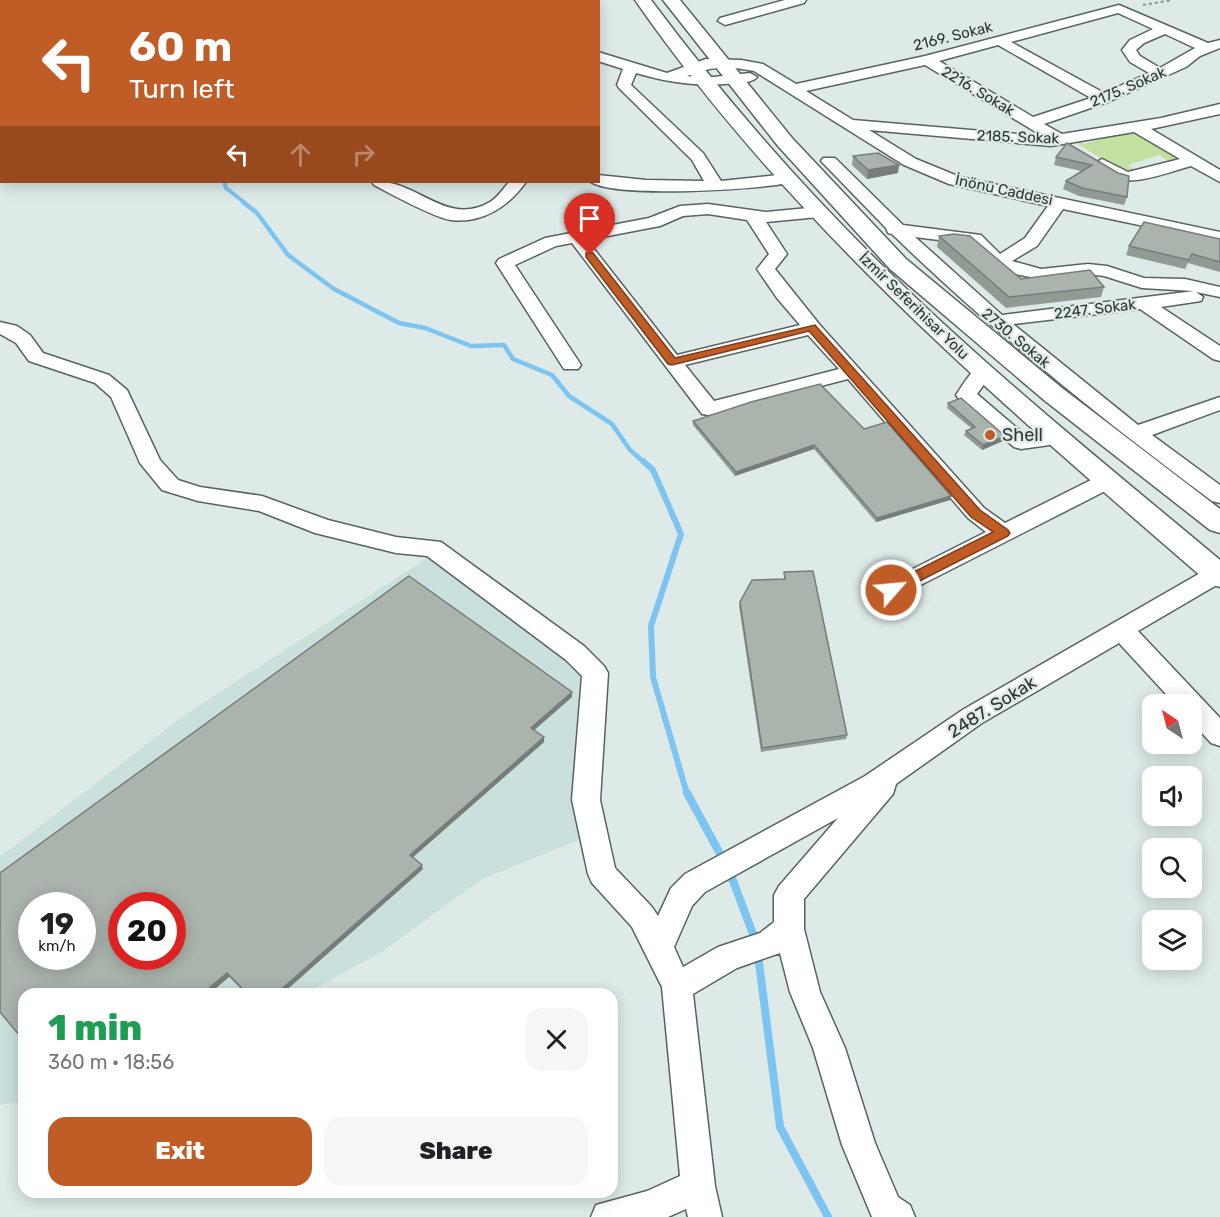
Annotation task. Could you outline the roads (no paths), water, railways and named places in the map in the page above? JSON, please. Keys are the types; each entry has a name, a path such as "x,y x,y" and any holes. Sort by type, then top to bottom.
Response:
{"main road":[{"name":"İzmir Seferihisar Yolu","path":"643,0 698,75 796,172 898,264 1053,394 1220,523"},
{"name":"İzmir Seferihisar Yolu","path":"671,0 727,70 796,172 819,212 886,282 983,372 1214,572"},
{"path":"1214,572 1201,557 1201,547 1210,540 1220,538"}],"street":[{"path":"725,21 799,0"},
{"name":"2169. Sokak","path":"794,89 927,60 1119,9 1164,30"},
{"path":"1160,74 1135,59 1129,50 1131,46 1164,30 1214,45"},
{"path":"1000,41 1103,99"},
{"name":"2175. Sokak","path":"1031,123 1103,99 1181,64 1195,53 1214,45"},
{"path":"600,59 668,78 727,70"},
{"name":"2216. Sokak","path":"927,60 1122,176 1128,177 1193,161"},
{"path":"627,66 624,85 635,100 691,151 710,172 715,186"},
{"name":"İnönü Caddesi","path":"727,70 776,78 910,162 955,181 1218,236"},
{"name":"2185. Sokak","path":"849,124 1051,141 1137,127 1220,109"},
{"path":"1137,127 1220,177"},
{"path":"872,155 894,152"},
{"path":"600,180 654,187 747,185 829,161 850,158"},
{"name":"2730. Sokak","path":"829,161 894,229 995,321 1134,434 1220,495"},
{"path":"382,183 451,215 467,215 497,205 517,183"},
{"path":"999,262 1031,242 1059,202"},
{"path":"571,365 505,262 551,242 654,222 680,211 708,209 766,217 819,212"},
{"path":"753,215 778,255 766,269 783,294 976,513 1003,533"},
{"path":"894,229 975,239 999,262 1014,269 1041,274 1088,269 1107,271 1142,283 1185,284 1220,292"},
{"path":"576,237 709,408 852,372"},
{"name":"2247. Sokak","path":"995,321 1194,297"},
{"path":"1143,303 1220,355"},
{"path":"0,328 10,330 23,339 36,357 102,378 120,394 151,463 170,485 198,494 262,504 323,527 396,545 433,548 575,652 595,673 586,800 602,874 642,917 659,946 677,987 701,1202 648,1208 608,1217"},
{"path":"672,362 812,328"},
{"path":"1134,434 1220,403"},
{"path":"891,590 1107,481"},
{"name":"2487. Sokak","path":"659,946 681,897 695,883 875,784 973,716 1214,572"},
{"path":"1121,629 1220,735"},
{"path":"897,1217 886,1209 859,1145 829,1048 779,937 789,895 898,768"},
{"path":"677,987 729,957 779,937"}],"waterway":[{"path":"224,183 226,188 245,203"},
{"path":"243,202 257,213 288,255 334,289 399,323 425,328 471,346 504,345 513,359 552,375 569,396 612,424 630,450 645,463"},
{"path":"643,461 653,470 681,534 651,626 653,677 687,794"},
{"path":"687,793 724,861"},
{"path":"729,870 756,942"},
{"path":"758,955 780,1127 828,1217"}],"place":[{"name":"Shell","path":"990,435"}]}
